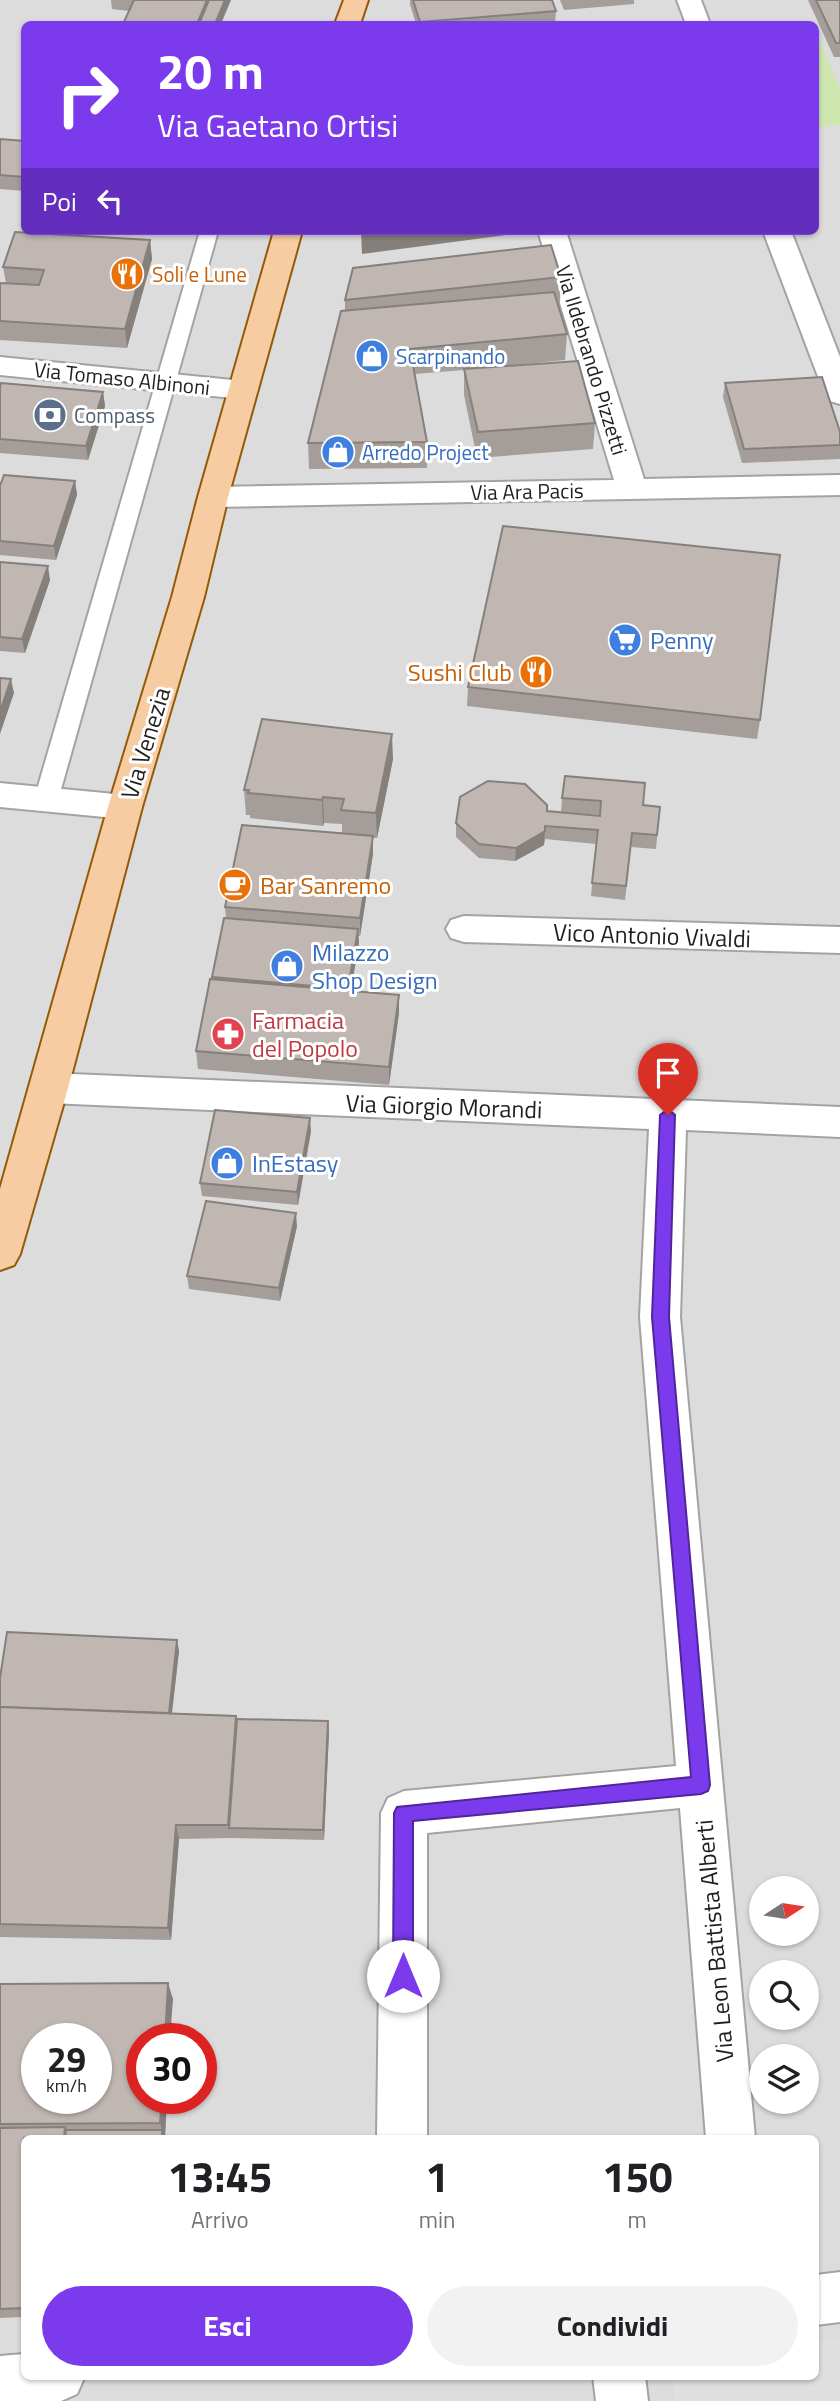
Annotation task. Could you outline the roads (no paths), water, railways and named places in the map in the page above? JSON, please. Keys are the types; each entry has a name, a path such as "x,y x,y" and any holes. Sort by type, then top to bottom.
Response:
{"main road":[{"path":"349,21 356,0"},
{"name":"Via Venezia","path":"0,1254 49,1088 125,807 188,597 213,497 287,235"}],"street":[{"path":"689,0 697,21"},
{"name":"Via Ildebrando Pizzetti","path":"553,235 632,489"},
{"path":"779,235 840,395"},
{"name":"Via Tomaso Albinoni","path":"0,366 243,390"},
{"name":"Via Ara Pacis","path":"213,497 840,485"},
{"path":"0,795 125,807"},
{"name":"Vico Antonio Vivaldi","path":"464,929 840,940"},
{"name":"Via Giorgio Morandi","path":"49,1088 840,1122"},
{"name":"Via Leon Battista Alberti","path":"668,1115 660,1317 730,2135"},
{"path":"402,2135 404,1813 701,1785"},
{"path":"819,2300 840,2297"},
{"path":"0,2382 21,2380"},
{"path":"620,2380 622,2401"}],"lane":[{"path":"46,800 208,235"}],"place":[{"name":"Soli e Lune","path":"127,274"},
{"name":"Scarpinando","path":"372,356"},
{"name":"Compass","path":"50,415"},
{"name":"Arredo Project","path":"338,452"},
{"name":"Penny","path":"625,640"},
{"name":"Sushi Club","path":"536,672"},
{"name":"Bar Sanremo","path":"235,885"},
{"name":"Milazzo Shop Design","path":"287,966"},
{"name":"Farmacia del Popolo","path":"228,1034"},
{"name":"InEstasy","path":"227,1163"}]}
